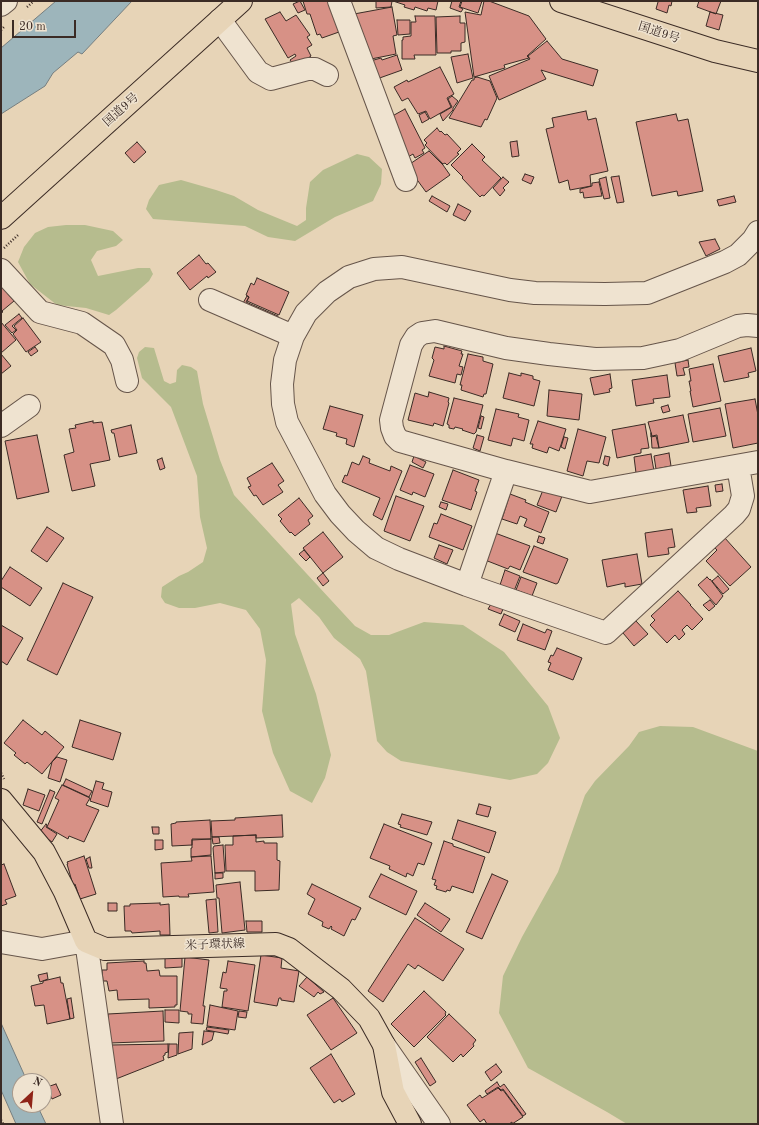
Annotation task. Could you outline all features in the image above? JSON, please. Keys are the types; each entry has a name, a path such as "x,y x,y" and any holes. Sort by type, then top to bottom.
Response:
{"main road":[{"name":"国道9号","path":"1,218 241,1"},
{"name":"国道9号","path":"561,1 715,51 758,61"},
{"path":"1,800 44,852 65,892 86,941"},
{"name":"米子環状線","path":"86,941 105,949 276,944 289,949 342,989 369,1018 384,1045 393,1092 410,1124"}],"street":[{"path":"1,6 6,1"},
{"path":"339,1 406,180"},
{"path":"220,20 258,72 271,79 308,69 320,70 327,75"},
{"path":"758,232 753,240 738,255 647,293 535,293 510,290 402,267 374,269 349,276 327,292 306,313 293,336 285,360 282,384 283,404 287,422 325,494 340,514 356,531 376,548 399,559 468,585 606,633 734,515 739,509 743,496 748,464 590,492 407,443 395,436 391,420 411,345 416,336 422,332 435,331 506,348 549,354 595,359 643,358 680,350 738,326 758,326"},
{"path":"1,270 40,312 82,323 114,345 122,360 127,381"},
{"path":"210,300 293,336"},
{"path":"1,426 29,406"},
{"path":"468,585 506,470"},
{"path":"1,942 42,949 86,941 112,1124"},
{"path":"384,1045 439,1124"}],"path":[{"path":"1,1120 3,1124"}],"green space":[{"path":"357,154 369,157 382,169 381,184 373,201 335,217 295,241 268,237 245,226 153,219 146,209 149,200 159,185 181,180 234,196 258,210 297,226 306,220 306,208 310,182 323,170"},
{"path":"85,225 113,231 123,240 116,246 97,251 91,260 98,276 138,268 150,268 153,274 149,281 109,315 86,308 57,305 30,284 18,262 24,247 35,233 48,227"},
{"path":"145,347 154,348 164,381 170,384 176,382 177,370 182,365 191,367 197,371 203,404 220,460 234,495 355,626 371,635 389,635 424,622 463,625 504,652 548,706 560,738 548,763 537,774 510,780 401,761 387,752 377,741 366,671 360,659 334,638 319,617 299,598 291,604 295,634 316,694 331,755 325,778 312,803 290,791 273,753 262,711 266,660 260,629 246,610 220,603 195,608 179,608 165,603 161,597 162,587 203,562 207,548 200,517 197,476 171,407 142,378 137,358 139,352"},
{"path":"660,726 693,727 758,751 758,1124 627,1124 528,1068 499,1013 503,976 522,937 558,872 585,795 595,781 629,746 639,732"}],"water":[{"path":"56,1 132,1 82,54 78,52 53,73 45,86 1,114 1,48"},
{"path":"1,1023 23,1073 12,1073 12,1113 41,1113 46,1124 16,1124 1,1090"}],"building":[{"path":"300,1 305,10 298,13 293,4"},
{"path":"303,1 331,1 339,32 322,38 320,34 317,35 310,14 307,14"},
{"path":"376,1 392,1 391,7 376,8"},
{"path":"393,1 438,1 436,10 428,8 427,11 415,7 414,10"},
{"path":"452,1 461,1 459,7 463,9 461,12 450,8"},
{"path":"462,1 482,1 478,13 460,7"},
{"path":"484,1 489,1 529,16 546,39 527,56 529,58 504,65 505,68 474,77 465,12 481,15"},
{"path":"657,1 672,1 671,6 669,5 667,13 656,9"},
{"path":"699,1 721,1 716,14 697,7"},
{"path":"392,7 397,35 393,36 396,54 366,60 354,14"},
{"path":"280,12 286,21 296,15 310,35 307,37 312,45 307,48 311,56 295,67 290,60 296,56 295,54 288,58 265,19"},
{"path":"710,12 723,15 719,30 706,26"},
{"path":"415,16 435,16 436,55 414,55 415,59 402,59 402,40 403,37 411,36 411,22 416,22"},
{"path":"460,16 460,23 465,23 465,42 461,43 461,51 437,53 436,17"},
{"path":"397,20 410,20 410,34 398,35"},
{"path":"547,41 562,59 598,70 593,86 541,70 546,79 499,100 489,76 530,59 528,56"},
{"path":"468,54 473,78 457,83 451,57"},
{"path":"397,55 402,70 374,80 367,62 381,58 382,60"},
{"path":"440,67 454,94 447,98 451,107 430,119 426,111 418,114 408,98 402,101 394,87 407,80 408,82"},
{"path":"477,77 490,81 497,98 487,120 485,119 481,127 449,118 472,80"},
{"path":"452,96 458,101 453,110 443,121 440,114 452,107 448,99"},
{"path":"405,109 425,148 422,150 424,153 415,158 413,154 408,157 387,119"},
{"path":"586,111 588,120 596,118 608,171 590,175 591,186 570,190 568,180 559,183 546,129 554,127 552,118"},
{"path":"425,112 429,119 422,123 419,115"},
{"path":"676,114 678,121 688,119 703,191 678,196 677,191 652,196 636,122"},
{"path":"437,128 445,135 447,134 461,149 457,153 459,154 447,165 445,163 443,164 425,145 427,143 424,140"},
{"path":"517,141 519,156 512,157 510,142"},
{"path":"137,142 146,152 134,163 125,153"},
{"path":"472,144 485,157 482,160 501,178 484,196 482,195 480,197 451,165"},
{"path":"429,151 443,165 450,175 426,192 407,166"},
{"path":"525,174 534,177 531,184 522,180"},
{"path":"619,176 624,202 617,203 611,177"},
{"path":"503,177 509,182 503,188 505,190 500,196 493,188"},
{"path":"606,177 610,198 604,199 599,179"},
{"path":"599,182 602,196 584,198 583,192 580,193 580,189 592,186 592,183"},
{"path":"432,196 450,206 447,212 429,201"},
{"path":"734,196 736,202 719,206 717,200"},
{"path":"458,204 471,211 465,221 453,215"},
{"path":"715,239 720,249 706,256 699,242"},
{"path":"199,255 206,264 208,263 216,272 208,278 207,276 190,290 177,273"},
{"path":"257,278 289,292 279,315 247,301 249,297 246,295 251,283 254,285"},
{"path":"1,286 14,301 1,313"},
{"path":"247,296 249,297 246,302 278,316 277,319 243,303"},
{"path":"19,314 22,318 12,326 16,330 12,333 5,325"},
{"path":"23,318 41,342 26,352 13,334 17,330 14,326"},
{"path":"1,322 16,340 1,353"},
{"path":"444,346 462,351 461,354 463,354 459,366 463,367 461,375 457,374 455,383 429,376 434,360 432,358 435,347 444,349"},
{"path":"35,347 38,351 31,356 28,352"},
{"path":"751,348 756,371 748,373 749,377 724,382 718,356"},
{"path":"1,354 11,366 1,374"},
{"path":"468,354 483,357 483,361 493,364 486,394 484,394 483,397 461,390 462,385 460,385"},
{"path":"688,360 689,367 683,368 685,375 677,376 675,363"},
{"path":"713,364 721,401 693,407 690,391 689,381 691,381 689,369"},
{"path":"509,373 521,376 521,373 533,376 533,379 540,381 534,406 503,398"},
{"path":"610,374 612,388 609,389 610,392 594,395 590,378"},
{"path":"667,375 670,397 653,399 654,403 636,406 632,380"},
{"path":"549,390 582,394 579,420 547,416"},
{"path":"429,392 449,398 443,426 434,423 433,426 408,420 415,393 428,397"},
{"path":"454,398 483,405 476,432 474,434 455,427 454,429 449,428 449,425 447,424"},
{"path":"755,399 758,415 758,443 733,448 725,404"},
{"path":"668,405 670,411 663,413 661,407"},
{"path":"330,406 363,415 354,447 346,444 347,439 336,436 337,433 323,429"},
{"path":"720,408 726,436 693,442 688,414"},
{"path":"496,409 519,414 518,417 529,420 524,441 513,438 511,446 488,440"},
{"path":"683,415 689,442 659,448 657,435 652,436 648,422"},
{"path":"481,416 484,417 481,429 478,428"},
{"path":"93,421 93,423 102,422 110,460 90,464 95,486 72,491 64,455 74,452 69,429 76,428 75,425"},
{"path":"538,421 566,429 559,451 549,447 547,453 532,448 533,444 530,444"},
{"path":"645,424 649,448 641,449 641,453 617,458 612,430"},
{"path":"131,425 137,453 119,457 114,433 112,433 111,430"},
{"path":"578,429 606,437 599,463 587,461 583,476 567,471"},
{"path":"37,435 49,492 17,499 5,441"},
{"path":"477,435 484,437 480,451 473,448"},
{"path":"656,436 659,448 652,448 651,437"},
{"path":"564,437 568,438 565,449 561,447"},
{"path":"669,453 671,466 656,469 654,456"},
{"path":"651,454 654,471 636,473 634,457"},
{"path":"363,456 370,459 369,463 390,471 391,466 402,471 382,520 373,515 380,498 342,482 345,475 347,476 352,462 359,465"},
{"path":"414,456 426,462 423,468 412,462"},
{"path":"605,456 610,457 608,466 603,464"},
{"path":"162,458 165,468 160,470 157,460"},
{"path":"272,463 284,481 278,485 283,492 263,505 248,487 251,486 247,478"},
{"path":"410,465 434,474 425,497 413,492 412,495 400,490"},
{"path":"453,470 479,480 471,510 442,500"},
{"path":"722,484 723,491 716,492 715,485"},
{"path":"708,486 711,506 696,508 697,512 687,513 683,490"},
{"path":"543,490 562,496 556,512 537,505"},
{"path":"510,494 526,500 525,502 549,512 541,533 524,526 527,519 520,516 517,524 502,519"},
{"path":"396,496 424,506 410,541 384,531"},
{"path":"299,498 313,516 308,520 310,524 295,536 291,532 290,533 280,521 282,519 278,515"},
{"path":"441,502 448,504 446,510 439,507"},
{"path":"441,514 472,526 463,550 429,537 434,523 437,524"},
{"path":"47,527 64,538 47,562 31,551"},
{"path":"672,529 675,547 668,548 669,554 648,557 645,533"},
{"path":"323,532 343,557 323,573 303,548"},
{"path":"495,533 530,546 520,570 510,566 508,569 485,560"},
{"path":"539,536 545,538 543,544 537,542"},
{"path":"724,537 751,567 730,586 706,561 717,550 714,547"},
{"path":"439,545 453,550 447,564 434,558"},
{"path":"534,546 568,559 558,583 556,584 523,572"},
{"path":"304,550 310,557 306,561 299,554"},
{"path":"637,554 642,584 625,587 625,583 607,587 602,560"},
{"path":"10,567 42,588 30,606 1,587 1,581"},
{"path":"505,570 520,576 514,591 500,585"},
{"path":"323,573 329,581 323,586 317,578"},
{"path":"718,576 729,589 723,594 712,581"},
{"path":"521,577 537,583 532,596 516,590"},
{"path":"707,577 723,596 716,605 698,585"},
{"path":"63,583 93,597 57,675 27,660"},
{"path":"678,591 703,619 692,630 687,625 682,630 685,634 679,640 675,635 667,643 650,625 655,620 651,616"},
{"path":"710,600 715,606 709,611 703,605"},
{"path":"491,604 503,609 501,614 488,609"},
{"path":"504,614 520,621 515,632 499,625"},
{"path":"636,621 648,634 634,646 623,633"},
{"path":"523,624 545,633 547,629 552,631 545,650 517,640"},
{"path":"1,625 23,638 7,665 1,661"},
{"path":"557,648 582,658 573,680 548,670 551,663 548,662 551,655 553,656"},
{"path":"23,720 42,735 45,731 64,747 42,774 27,762 25,764 14,755 16,753 4,743"},
{"path":"80,720 121,733 113,760 72,747"},
{"path":"57,757 67,760 60,782 48,778 52,762"},
{"path":"66,779 92,791 89,797 63,785"},
{"path":"96,781 104,783 102,789 112,792 108,807 90,801"},
{"path":"62,785 90,798 86,805 99,810 84,842 69,836 68,839 47,827 59,800 55,798"},
{"path":"28,789 45,795 39,811 23,805"},
{"path":"50,790 55,792 42,824 37,822"},
{"path":"479,804 491,807 488,817 476,814"},
{"path":"402,814 432,822 427,835 400,827 401,825 398,824"},
{"path":"282,815 283,837 256,838 256,835 212,837 211,821"},
{"path":"210,820 211,839 192,839 192,845 172,846 171,824 176,822"},
{"path":"458,820 496,832 489,853 452,839"},
{"path":"46,824 46,827 57,834 52,842 39,833"},
{"path":"384,824 432,843 424,865 418,863 413,876 407,873 406,877 389,869 390,866 370,858"},
{"path":"152,827 159,827 159,834 153,834"},
{"path":"256,835 256,842 264,841 264,843 277,843 277,860 280,861 279,890 255,891 255,871 226,871 225,845 233,845 233,836"},
{"path":"212,837 219,837 220,843 213,844"},
{"path":"211,839 211,855 191,857 192,840"},
{"path":"155,840 163,840 163,849 155,850"},
{"path":"444,841 453,844 453,846 485,857 473,893 452,886 450,891 447,890 446,892 436,889 437,886 434,885 436,880 432,879"},
{"path":"223,845 225,872 215,873 213,848 214,846"},
{"path":"84,856 96,894 80,899 75,884 73,885 67,862"},
{"path":"211,856 214,892 188,894 189,897 163,897 161,863 192,861 191,857"},
{"path":"90,857 92,868 89,868 86,859"},
{"path":"4,864 16,896 5,900 7,904 1,906 1,865"},
{"path":"215,873 223,873 223,878 215,879"},
{"path":"381,874 417,891 406,915 369,897"},
{"path":"492,874 508,881 482,939 466,932"},
{"path":"240,882 245,930 222,933 219,898 217,898 216,885"},
{"path":"312,884 361,908 355,920 352,919 344,936 331,929 331,926 329,929 322,926 323,922 308,914 315,899 307,894"},
{"path":"216,899 218,932 209,933 206,900"},
{"path":"108,903 117,903 117,911 108,911"},
{"path":"160,903 160,905 169,904 170,935 160,935 160,931 132,933 131,931 125,931 124,906 130,906 130,904"},
{"path":"425,903 450,919 441,932 417,915"},
{"path":"415,918 464,949 443,981 418,965 415,969 408,964 383,1002 368,991"},
{"path":"246,921 262,921 262,932 247,932"},
{"path":"261,955 282,958 281,968 299,971 294,1002 281,1000 281,998 279,998 277,1006 254,1002"},
{"path":"182,957 182,967 165,968 165,958"},
{"path":"185,957 209,960 203,1006 205,1006 203,1024 191,1023 192,1014 180,1011"},
{"path":"144,961 144,963 146,963 147,971 159,970 160,976 177,976 177,1005 175,1005 175,1007 149,1008 149,999 118,1000 117,990 109,991 107,981 103,981 102,970 107,970 107,963"},
{"path":"228,961 255,965 248,1011 222,1007 224,991 227,991 227,989 220,988 223,972 226,973"},
{"path":"47,973 48,979 40,982 38,975"},
{"path":"60,977 61,983 63,983 70,1019 47,1024 44,1005 35,1006 31,986 43,983 43,981"},
{"path":"307,977 324,992 320,994 318,992 314,997 299,986"},
{"path":"424,991 446,1012 446,1015 414,1047 391,1024"},
{"path":"71,998 74,1018 70,1019 67,999"},
{"path":"333,998 357,1033 331,1050 307,1015"},
{"path":"210,1005 238,1011 235,1030 207,1026"},
{"path":"165,1010 179,1010 179,1023 165,1022"},
{"path":"163,1011 164,1041 110,1043 108,1014"},
{"path":"239,1011 247,1012 246,1018 238,1017"},
{"path":"449,1014 476,1040 473,1044 474,1046 463,1057 461,1054 453,1062 427,1037"},
{"path":"207,1027 229,1030 228,1034 206,1030"},
{"path":"204,1031 214,1032 212,1040 202,1045"},
{"path":"193,1032 192,1049 178,1054 179,1033"},
{"path":"168,1044 168,1052 163,1056 164,1060 116,1079 111,1045"},
{"path":"169,1044 177,1044 177,1055 168,1058"},
{"path":"331,1054 355,1094 342,1102 340,1099 334,1103 310,1068"},
{"path":"421,1058 436,1082 430,1086 415,1062"},
{"path":"496,1064 502,1072 491,1081 485,1072"},
{"path":"497,1082 500,1087 504,1084 526,1114 523,1116 503,1089 501,1090 498,1087 487,1094 485,1091"},
{"path":"56,1084 61,1095 52,1099 52,1085"},
{"path":"498,1088 501,1091 503,1090 523,1117 512,1124 512,1122 509,1124 487,1124 484,1119 480,1122 467,1105 480,1095 482,1098"}]}
